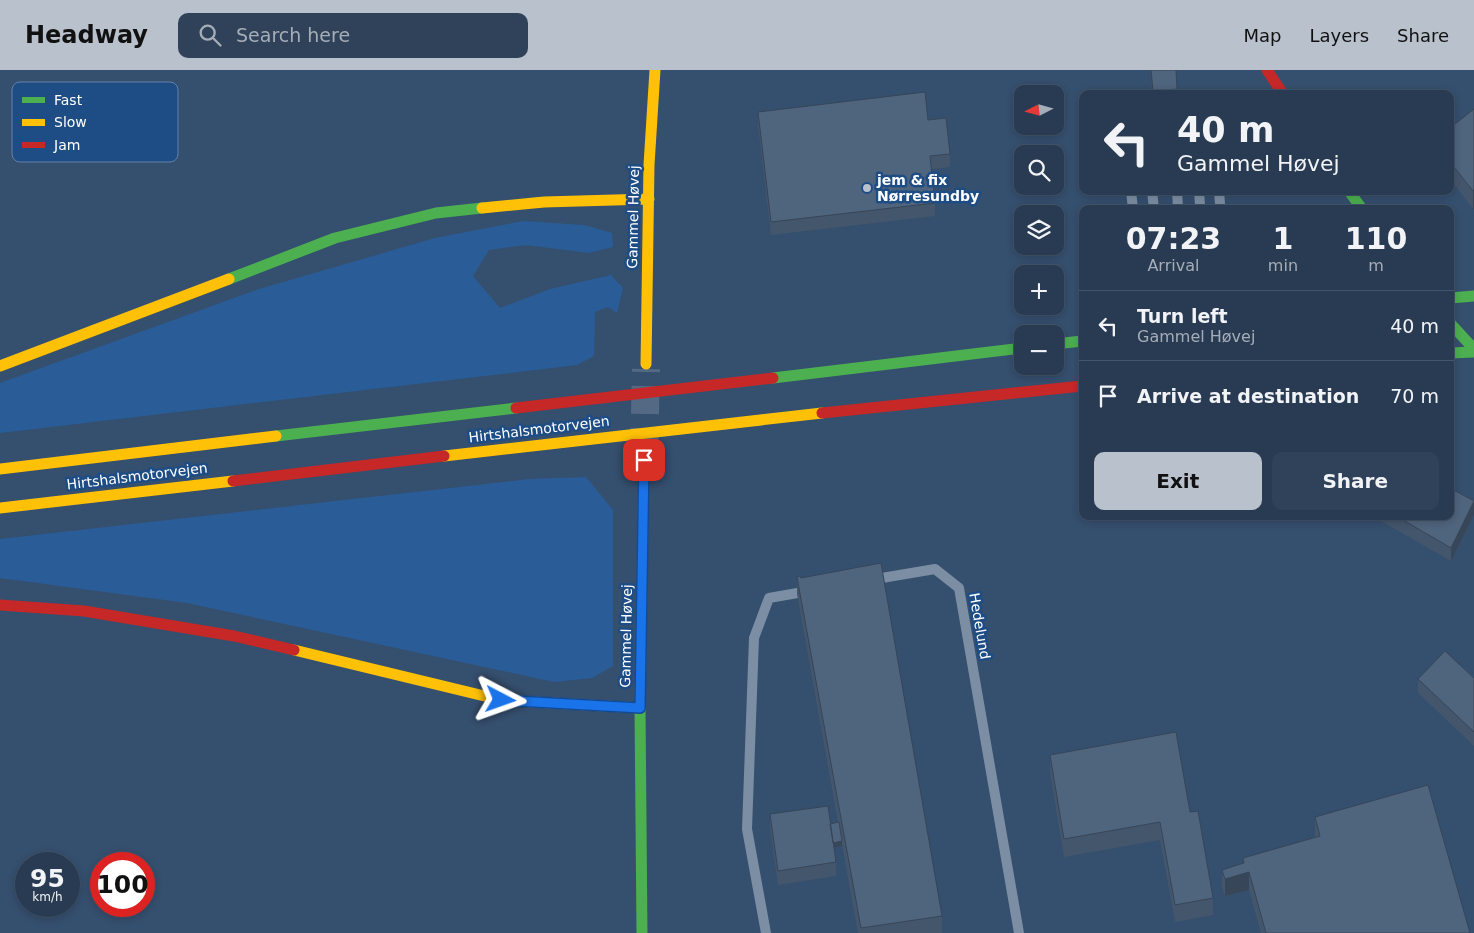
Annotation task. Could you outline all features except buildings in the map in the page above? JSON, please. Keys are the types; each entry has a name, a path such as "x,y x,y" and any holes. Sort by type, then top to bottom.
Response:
{"main road":[{"name":"Gammel Høvej","path":"646,364 649,199 655,70"},
{"path":"1267,70 1280,90"},
{"path":"0,366 94,332 335,238 436,214 544,202 649,199"},
{"path":"1454,298 1474,296"},
{"path":"1454,328 1474,351"},
{"path":"1064,343 1079,341"},
{"name":"Hirtshalsmotorvejen","path":"0,469 1014,349"},
{"path":"1454,353 1474,351"},
{"name":"Hirtshalsmotorvejen","path":"0,508 701,426 1079,386"},
{"name":"Gammel Høvej","path":"642,933 640,708 644,460"},
{"path":"0,605 84,611 234,636 367,666 501,700 640,708"}],"lane":[{"path":"1199,195 1200,205"},
{"path":"1219,195 1220,204"},
{"name":"Hedelund","path":"857,583 935,569 959,588 1019,933"},
{"path":"766,933 747,829 754,638 769,598 818,590"}],"shaded area":[{"path":"523,221 584,225 612,233 613,247 589,253 525,245 489,250 473,276 500,308 550,289 611,275 623,288 617,313 608,307 595,312 594,356 577,365 0,433 0,383 259,289 435,238"},
{"path":"586,477 613,510 613,666 592,678 554,682 187,603 0,578 0,539 529,479"}],"tunnel":[{"path":"644,456 646,369"}],"traffic: fast":[{"path":"1352,195 1359,205"},
{"path":"229,279 335,238 436,213 482,208"},
{"path":"1454,298 1474,296"},
{"path":"1454,327 1474,349"},
{"path":"1064,343 1079,341"},
{"path":"773,378 1014,349"},
{"path":"1454,353 1474,352"},
{"path":"276,436 516,408"},
{"path":"642,933 640,708 644,460"}],"traffic: slow":[{"path":"646,364 649,165 655,70"},
{"path":"482,208 544,202 649,199"},
{"path":"0,366 229,279"},
{"path":"444,456 822,413"},
{"path":"0,469 276,436"},
{"path":"0,508 233,481"},
{"path":"294,650 501,700 640,708"}],"traffic: jam":[{"path":"1267,70 1280,90"},
{"path":"516,408 773,378"},
{"path":"822,413 1079,386"},
{"path":"233,481 444,456"},
{"path":"0,605 84,611 234,636 294,650"}],"place":[{"name":"jem & fix Nørresundby","path":"867,188"}],"route":[{"path":"501,700 640,708 644,460"}]}
